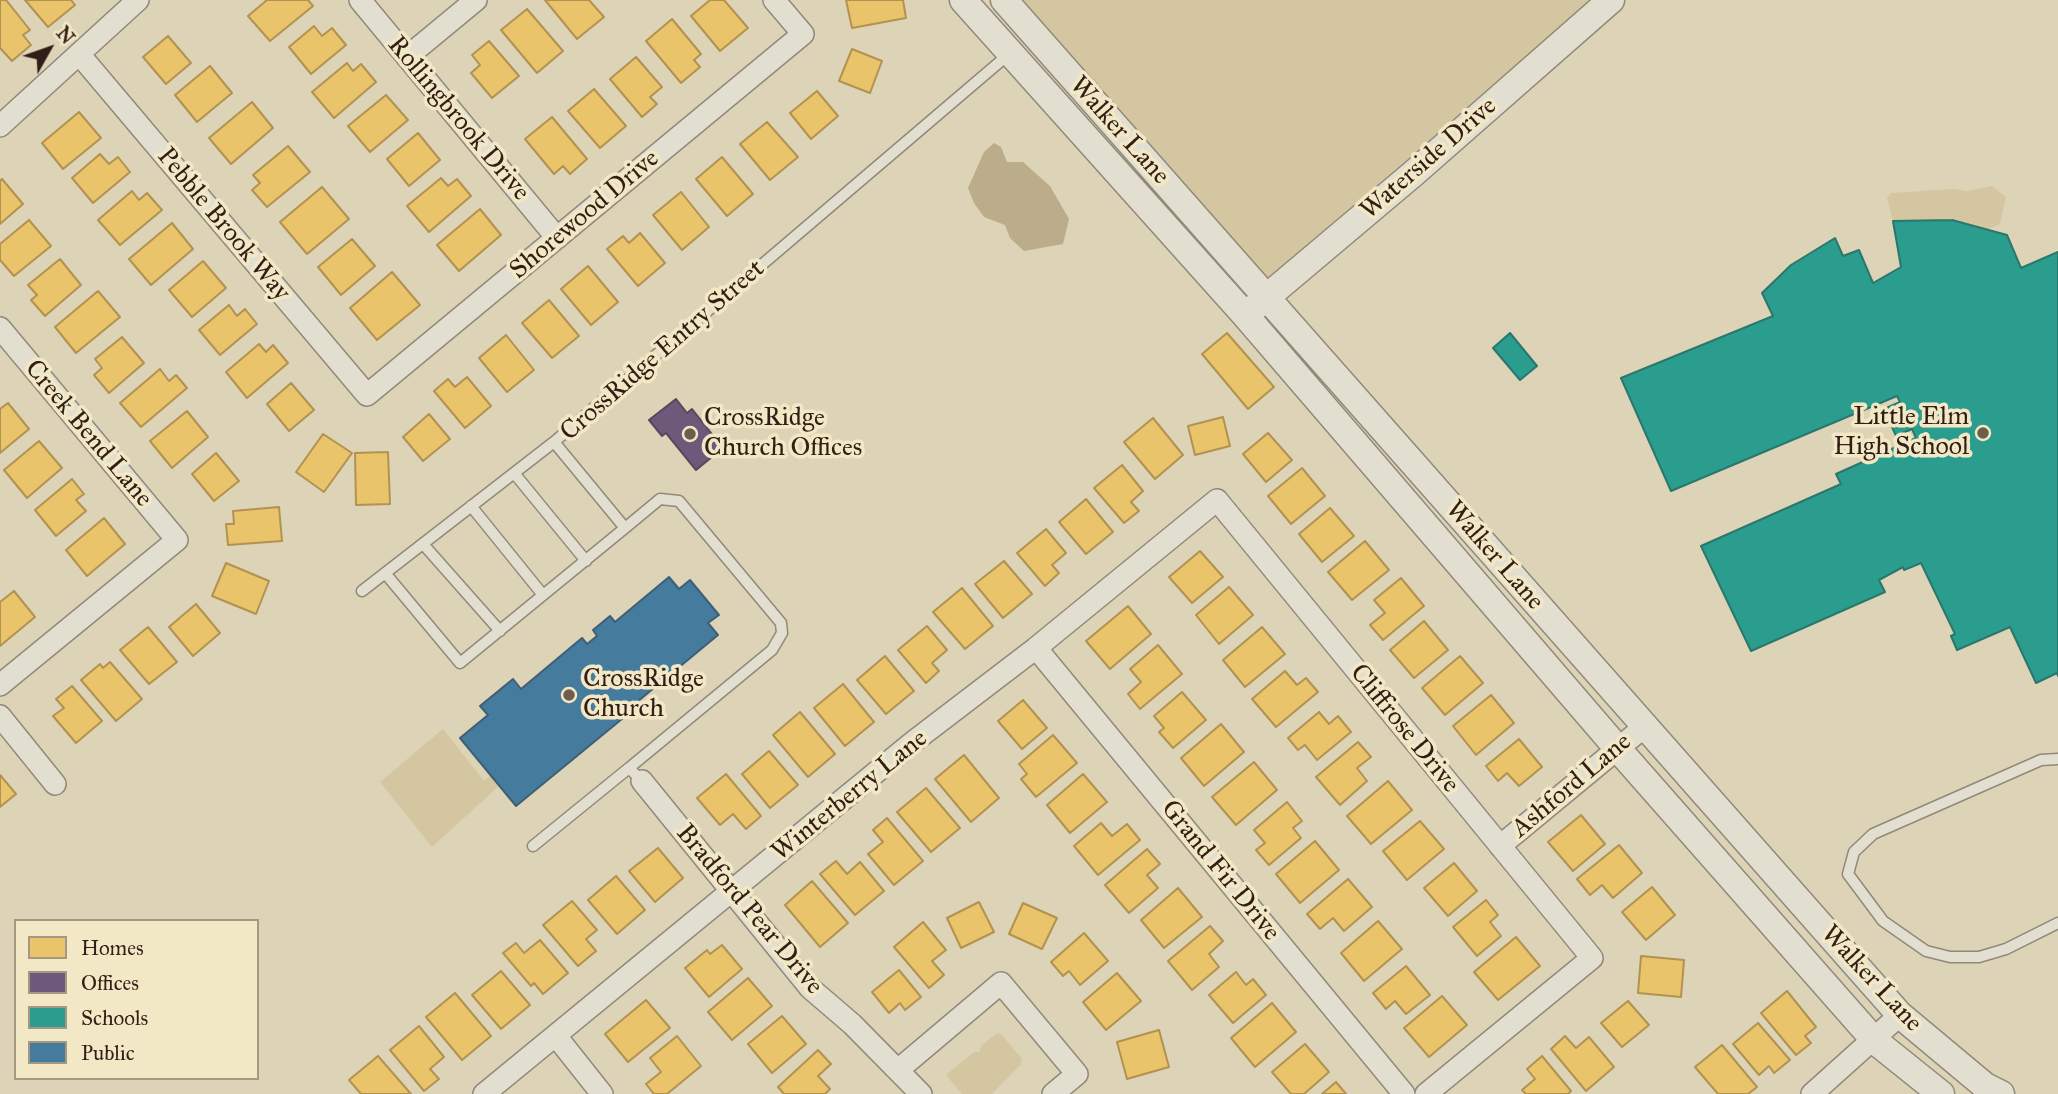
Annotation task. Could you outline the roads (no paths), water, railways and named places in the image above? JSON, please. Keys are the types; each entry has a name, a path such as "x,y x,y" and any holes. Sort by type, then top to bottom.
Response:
{"street":[{"path":"0,126 138,0"},
{"name":"Rollingbrook Drive","path":"360,0 557,238"},
{"path":"407,57 476,0"},
{"name":"Shorewood Drive","path":"367,395 803,34 774,0"},
{"name":"Walker Lane","path":"963,0 1245,315 1618,749 1875,1041 1941,1094"},
{"name":"Walker Lane","path":"1004,0 1900,1015 1985,1086 2001,1094"},
{"name":"Waterside Drive","path":"1245,315 1611,0"},
{"path":"1009,54 1033,34"},
{"name":"Pebble Brook Way","path":"79,54 367,395"},
{"name":"Creek Bend Lane","path":"0,328 177,540 0,685"},
{"name":"Winterberry Lane","path":"484,1094 913,742 1036,648 1217,500"},
{"name":"Cliffrose Drive","path":"1217,500 1592,958 1426,1094"},
{"name":"Grand Fir Drive","path":"1036,648 1404,1094"},
{"path":"0,716 55,784"},
{"name":"Ashford Lane","path":"1500,846 1644,727"},
{"name":"Bradford Pear Drive","path":"635,774 810,988 852,1024 921,1094"},
{"path":"898,1070 1001,983 1077,1074 1053,1094"},
{"path":"1812,1094 1875,1041 1900,1015"},
{"path":"556,1036 602,1094"}],"lane":[{"name":"CrossRidge Entry Street","path":"625,528 554,442 1009,54"},
{"path":"362,591 554,442"},
{"path":"514,473 586,561"},
{"path":"385,573 460,663 660,499 679,501 781,623 782,633 772,650 635,774 533,846"},
{"path":"471,506 543,595"},
{"path":"423,544 500,631"},
{"path":"2058,759 2041,760 1872,834 1854,852 1848,874 1882,921 1926,951 1950,957 1979,957 2006,949 2058,923"}],"place":[{"name":"Little Elm High School","path":"1983,433"},
{"name":"CrossRidge Church Offices","path":"690,434"},
{"name":"CrossRidge Church","path":"569,695"}]}
